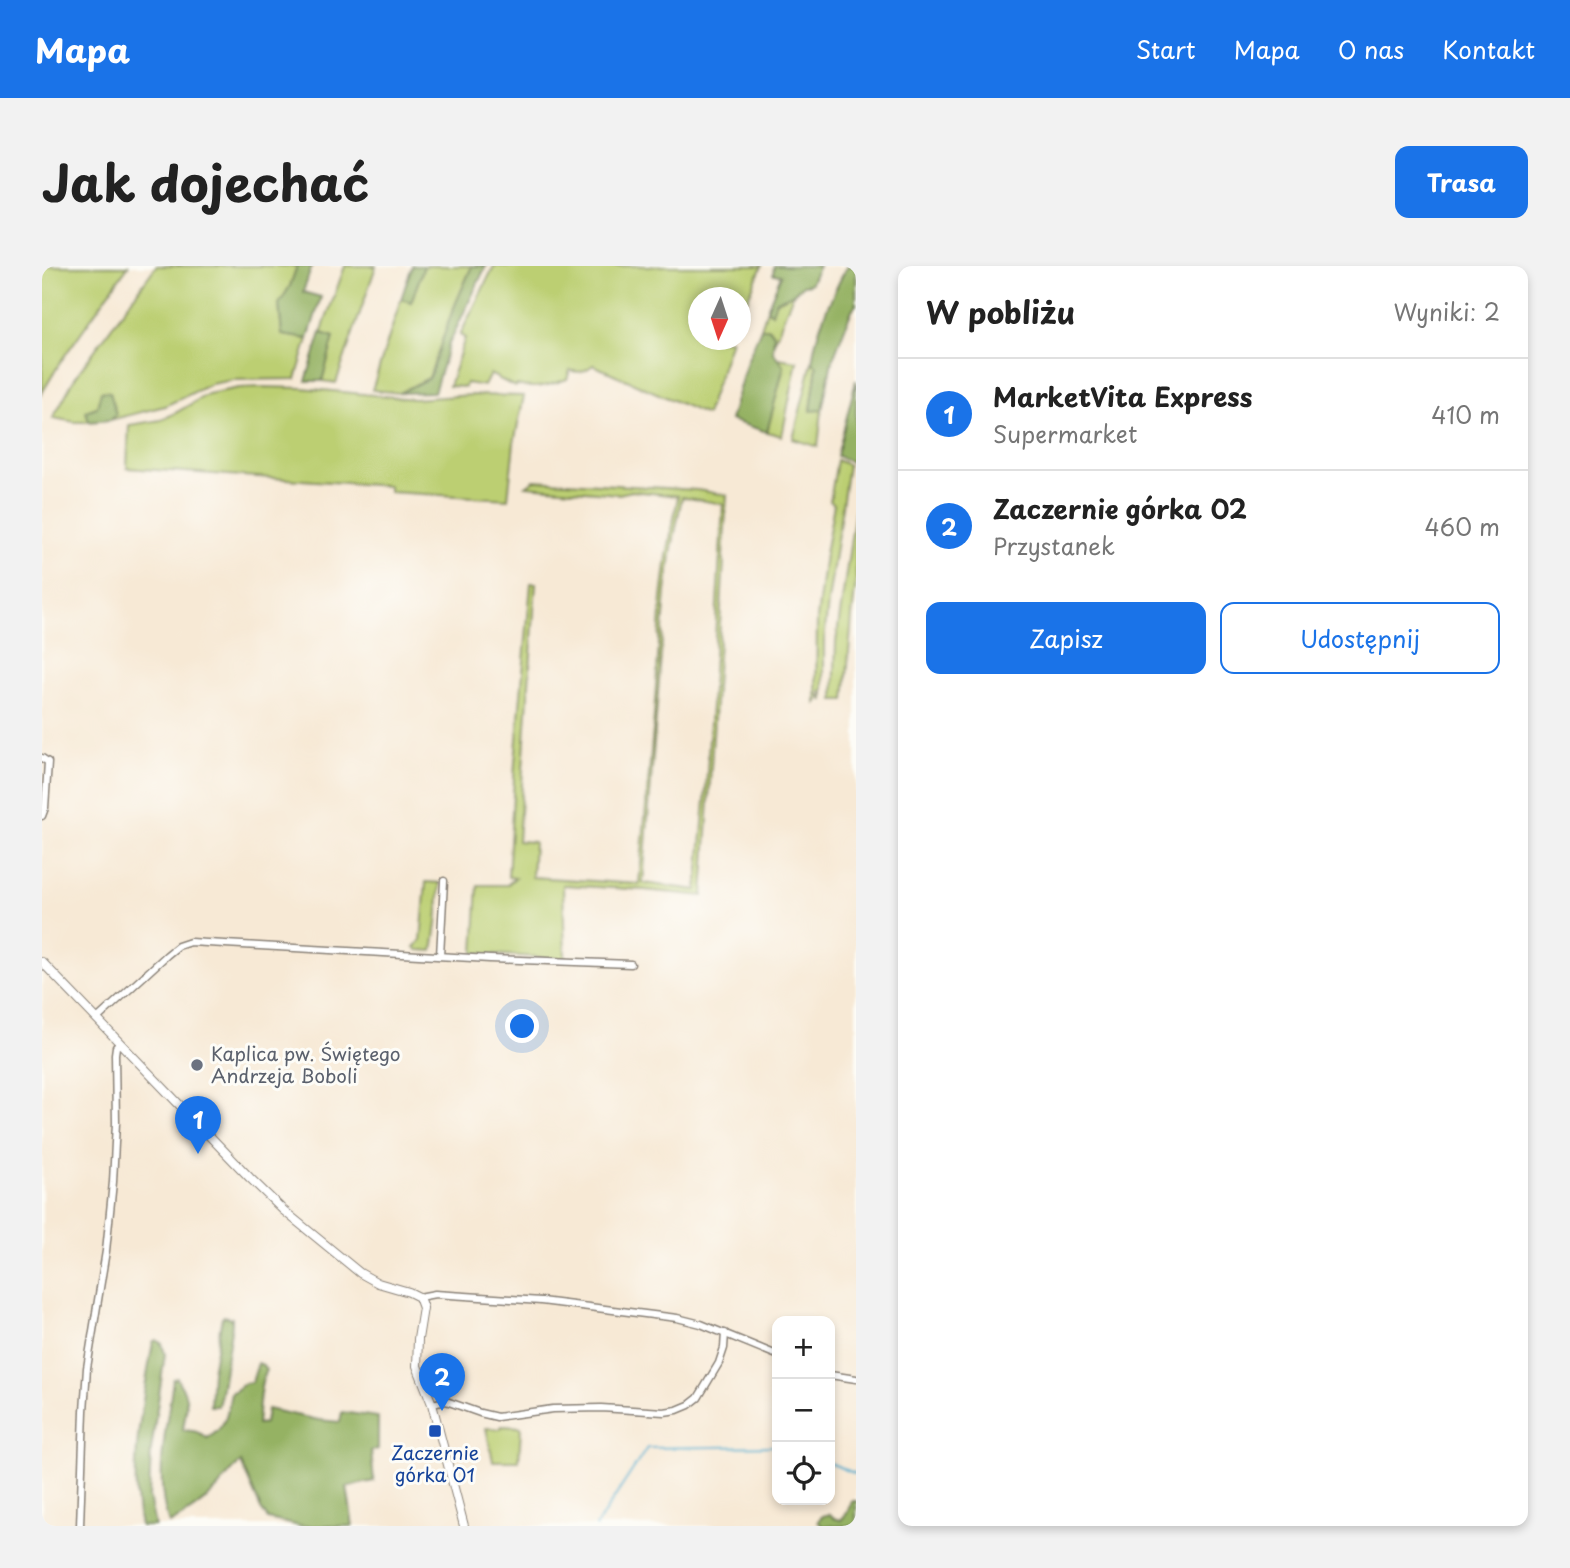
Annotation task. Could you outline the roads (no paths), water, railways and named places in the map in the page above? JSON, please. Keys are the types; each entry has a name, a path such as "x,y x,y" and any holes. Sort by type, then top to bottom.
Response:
{"street":[{"path":"42,758 48,762 42,816"},
{"path":"440,956 444,881"},
{"path":"97,1020 167,955 178,946 190,942 490,960 631,964"},
{"path":"42,962 250,1178 314,1236 360,1273 378,1283 419,1297 435,1294 554,1303 677,1318 701,1324 772,1353"},
{"path":"80,1526 87,1368 108,1237 117,1123 115,1054 120,1043"},
{"path":"419,1297 423,1308 417,1366 432,1404 464,1526"},
{"path":"432,1404 446,1401 497,1417 553,1409 601,1408 664,1412 677,1410 698,1398 719,1363 725,1334"},
{"path":"835,1377 856,1379"}],"waterway":[{"path":"596,1526 647,1448 772,1446"},
{"path":"835,1465 856,1474"}],"place":[{"name":"Kaplica pw. Świętego Andrzeja Boboli","path":"197,1065"},
{"name":"MarketVita Express","path":"198,1154"},
{"name":"Zaczernie górka 02","path":"442,1411"},
{"name":"Zaczernie górka 01","path":"435,1431"}]}
